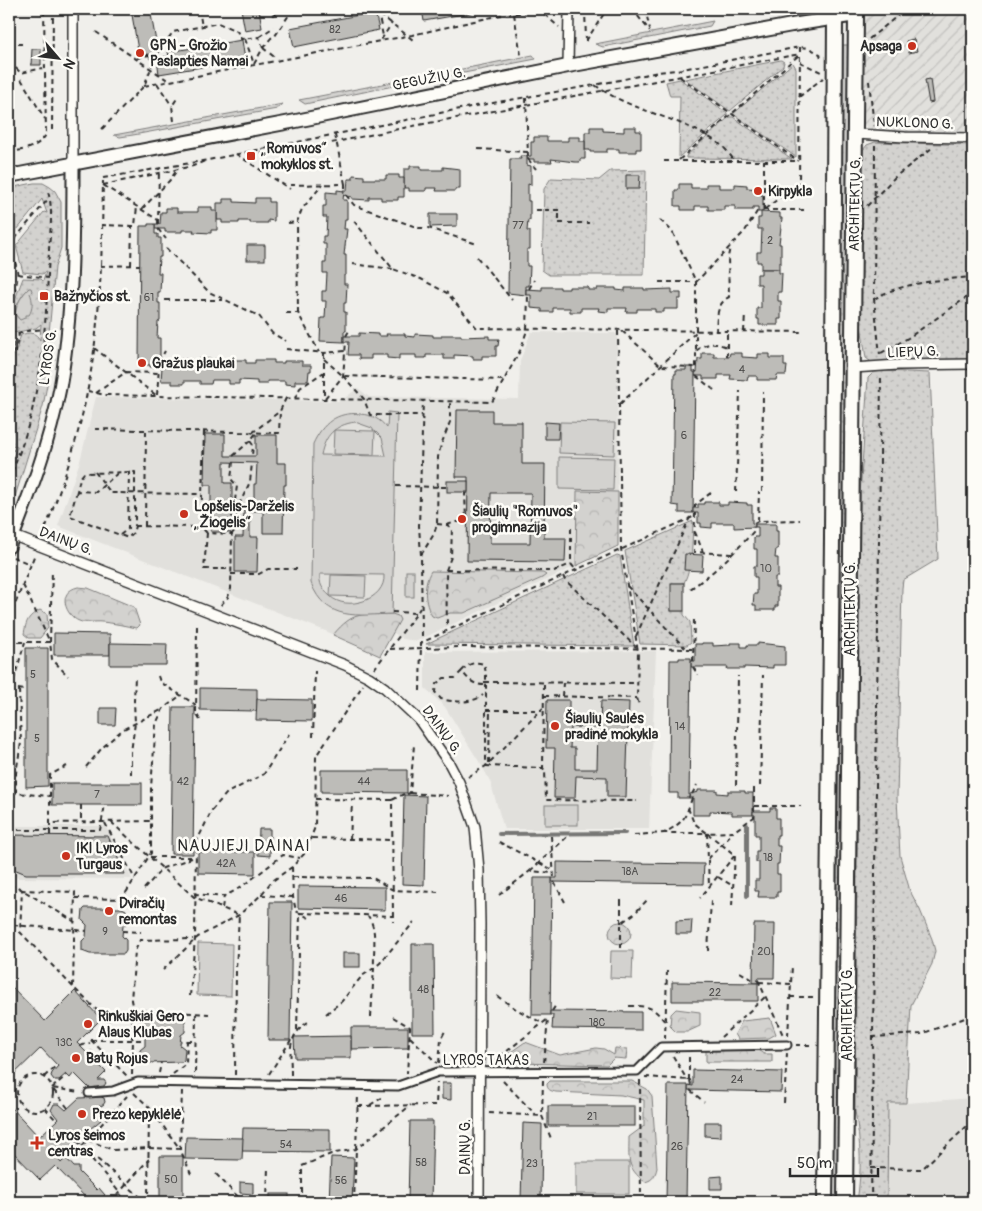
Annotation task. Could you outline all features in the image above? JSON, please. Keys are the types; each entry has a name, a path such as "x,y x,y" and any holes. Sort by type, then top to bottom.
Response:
{"main road":[{"name":"GEGUŽIŲ G.","path":"9,176 568,66 834,18 856,12"},
{"name":"ARCHITEKTŲ G.","path":"845,1202 856,12"},
{"name":"ARCHITEKTŲ G.","path":"825,1202 835,239 834,18"},
{"path":"832,567 851,567"}],"street":[{"path":"73,9 73,164"},
{"path":"568,66 569,9"},
{"name":"NUKLONO G.","path":"856,134 973,138"},
{"name":"LYROS G.","path":"9,547 11,535 48,434 60,390 64,365 70,288 73,164"},
{"name":"LIEPŲ G.","path":"853,368 973,364"},
{"name":"DAINŲ G.","path":"11,535 327,657 369,677 402,702 419,720 449,763 459,782 475,827 479,870 479,1202"},
{"path":"666,1047 787,1045"},
{"name":"LYROS TAKAS","path":"89,1093 113,1091 138,1082 398,1086 438,1072 637,1072 661,1047 666,1047"}],"path":[{"path":"9,152 28,149 41,141 46,135 44,9"},
{"path":"52,130 53,9"},
{"path":"199,9 202,27"},
{"path":"272,16 289,9"},
{"path":"254,64 270,38 275,36 294,9"},
{"path":"373,9 413,40"},
{"path":"515,13 520,9"},
{"path":"538,9 562,30"},
{"path":"144,86 515,13 538,9 557,9"},
{"path":"586,9 586,42 607,9"},
{"path":"632,9 650,31 645,9"},
{"path":"868,39 906,9"},
{"path":"378,12 383,36"},
{"path":"515,13 521,55"},
{"path":"158,53 173,32 218,23 238,31 241,39 245,39 259,37 274,27"},
{"path":"380,40 392,23"},
{"path":"96,32 160,76 169,80"},
{"path":"259,37 263,48 277,59"},
{"path":"245,39 254,64"},
{"path":"9,44 22,44"},
{"path":"799,183 800,47"},
{"path":"103,181 159,168 526,97 800,47 809,48 820,54 822,61"},
{"path":"250,151 269,154 288,152 336,141 800,54"},
{"path":"679,160 800,54"},
{"path":"135,58 149,55"},
{"path":"102,129 144,86 155,58"},
{"path":"9,62 21,73 44,68"},
{"path":"800,62 827,75"},
{"path":"824,68 827,75"},
{"path":"799,97 827,75"},
{"path":"679,77 798,161"},
{"path":"21,78 45,120"},
{"path":"869,81 875,135 874,299 881,367 871,1202"},
{"path":"157,83 172,106 174,121"},
{"path":"595,85 608,94 689,126 722,146 734,160"},
{"path":"547,94 549,102"},
{"path":"172,106 178,97"},
{"path":"478,149 528,154 526,97"},
{"path":"334,134 345,190"},
{"path":"855,214 868,206 896,176 926,154 943,138"},
{"path":"236,154 290,189"},
{"path":"528,159 536,169"},
{"path":"103,181 177,170 208,160"},
{"path":"664,161 798,161"},
{"path":"764,161 764,209"},
{"path":"158,224 159,168"},
{"path":"142,210 177,170"},
{"path":"103,181 158,220"},
{"path":"9,620 66,471 88,391 97,322 103,181"},
{"path":"764,209 799,183 807,183"},
{"path":"319,352 298,313 297,222 302,209 323,184"},
{"path":"290,185 345,184"},
{"path":"9,480 19,454 34,401 44,329 48,278 50,197 47,190"},
{"path":"346,195 354,205 419,228 428,228 477,244"},
{"path":"9,246 50,197"},
{"path":"131,265 132,226 135,226 136,206"},
{"path":"764,209 806,210"},
{"path":"536,210 559,210 559,224 589,223"},
{"path":"659,282 696,282 745,231 758,210"},
{"path":"660,220 672,231 696,282 696,372"},
{"path":"354,221 394,269"},
{"path":"288,223 297,222"},
{"path":"101,225 132,226"},
{"path":"158,229 166,239"},
{"path":"716,332 718,308 722,301 729,297 728,258 730,246"},
{"path":"166,248 209,292 259,316 272,333 286,341"},
{"path":"9,254 15,263 17,274 15,290 9,303"},
{"path":"477,257 512,300"},
{"path":"352,264 394,269 448,293 477,328 804,332"},
{"path":"100,266 140,265"},
{"path":"17,274 48,278"},
{"path":"874,299 886,292 900,288 942,280 973,277"},
{"path":"529,290 534,280"},
{"path":"880,353 908,338 973,293"},
{"path":"88,391 157,396 492,402 521,349 527,330 528,295"},
{"path":"166,300 225,300"},
{"path":"286,313 298,313"},
{"path":"744,332 745,314"},
{"path":"9,337 27,331 44,329"},
{"path":"346,336 350,329"},
{"path":"618,331 621,549 637,649 636,683 639,705"},
{"path":"622,331 661,366 696,367"},
{"path":"620,404 696,332"},
{"path":"727,332 727,357"},
{"path":"9,362 16,347 19,334"},
{"path":"324,398 343,376 346,342"},
{"path":"696,351 704,344 714,342 727,347"},
{"path":"94,348 157,396"},
{"path":"286,349 324,353 345,351"},
{"path":"159,362 165,352"},
{"path":"324,353 324,398"},
{"path":"324,359 364,399 370,415 422,415"},
{"path":"157,396 159,367"},
{"path":"96,393 126,372 158,373"},
{"path":"295,398 300,388 324,372"},
{"path":"343,376 504,380"},
{"path":"696,376 714,390"},
{"path":"736,492 740,391"},
{"path":"758,521 761,492 763,392"},
{"path":"96,429 279,433 280,411 286,398"},
{"path":"422,636 419,526 423,400"},
{"path":"421,556 434,534 437,524 438,456 440,445 450,422 450,401"},
{"path":"233,456 250,441 254,433 280,411"},
{"path":"145,526 146,430"},
{"path":"204,432 201,527 206,533 204,569 231,569"},
{"path":"250,441 252,456"},
{"path":"9,448 19,454"},
{"path":"233,462 231,479 237,486 236,500 239,504 250,482 252,463"},
{"path":"95,472 111,493 202,494"},
{"path":"77,491 96,492 119,472"},
{"path":"120,535 128,530 130,472"},
{"path":"130,472 136,472 136,494 135,526 133,533 128,538 70,516 80,478 84,473 130,472"},
{"path":"396,486 447,486"},
{"path":"695,508 695,505 712,492"},
{"path":"437,524 447,525 456,522 466,522 465,494 468,494"},
{"path":"214,613 230,594 232,534 235,530 237,510"},
{"path":"420,691 422,643 695,514 694,552 733,554"},
{"path":"635,637 690,518"},
{"path":"754,524 758,521 800,520"},
{"path":"447,525 452,528 451,557 446,570 447,625"},
{"path":"135,526 201,527"},
{"path":"690,590 733,554 754,531 754,527"},
{"path":"571,528 571,564 576,570"},
{"path":"694,529 702,552"},
{"path":"206,533 232,534"},
{"path":"9,556 30,564"},
{"path":"446,570 554,571 571,564"},
{"path":"230,574 259,574 268,569 297,569"},
{"path":"52,570 50,642 52,659 68,676"},
{"path":"563,576 637,649"},
{"path":"23,584 50,642"},
{"path":"626,586 686,649"},
{"path":"369,677 420,608"},
{"path":"392,612 416,613"},
{"path":"693,661 694,618"},
{"path":"197,626 196,713 200,720"},
{"path":"9,642 50,642"},
{"path":"25,642 10,688 26,690"},
{"path":"390,648 693,649"},
{"path":"484,694 478,700 466,701 440,699 435,692 436,684 444,678 456,678 471,664 477,662 484,664 486,673 484,684 486,766"},
{"path":"693,667 698,675"},
{"path":"313,737 315,671"},
{"path":"462,671 475,684 636,683"},
{"path":"760,786 763,675"},
{"path":"131,774 131,752 135,723 135,676"},
{"path":"158,676 160,682 196,706"},
{"path":"736,785 738,676"},
{"path":"562,696 563,683"},
{"path":"544,684 543,768 545,771 546,800 637,801"},
{"path":"19,690 21,743 16,773 16,793 50,796"},
{"path":"163,970 195,939 239,915 271,882 305,853 315,827 316,756 358,691"},
{"path":"86,767 102,748 122,730 163,709 181,696"},
{"path":"544,696 637,698"},
{"path":"468,777 486,766 544,707"},
{"path":"76,898 122,899 151,852 151,787 156,724 163,709"},
{"path":"484,710 541,710"},
{"path":"489,763 490,710"},
{"path":"190,996 195,939 196,843 212,810 227,793 264,774 289,734"},
{"path":"407,794 414,745"},
{"path":"50,836 50,775 67,766"},
{"path":"486,766 543,768"},
{"path":"692,794 697,785"},
{"path":"754,786 754,811"},
{"path":"315,799 392,800 407,794 448,796"},
{"path":"664,833 685,819 692,798"},
{"path":"392,800 393,922"},
{"path":"350,839 352,803"},
{"path":"81,805 81,823"},
{"path":"9,830 100,830 105,805"},
{"path":"754,806 801,806"},
{"path":"688,808 694,822 735,855"},
{"path":"708,859 721,844 754,817 754,815"},
{"path":"50,823 151,821"},
{"path":"103,822 134,878"},
{"path":"110,822 194,895 239,915"},
{"path":"634,834 734,832"},
{"path":"707,833 709,887"},
{"path":"551,836 554,878"},
{"path":"498,895 530,872 568,836"},
{"path":"311,838 392,840"},
{"path":"499,842 553,872"},
{"path":"194,895 224,896 246,883 283,855 300,858"},
{"path":"700,898 735,855"},
{"path":"732,906 735,855"},
{"path":"149,856 195,857"},
{"path":"144,889 162,868 195,857"},
{"path":"292,866 293,897 296,911 311,919"},
{"path":"530,872 553,872"},
{"path":"718,876 733,886"},
{"path":"292,877 373,878 393,890 438,892"},
{"path":"554,882 565,902"},
{"path":"9,886 16,886 75,922"},
{"path":"22,890 76,892 73,987"},
{"path":"22,890 20,932 109,1022"},
{"path":"261,894 293,897"},
{"path":"222,908 224,896"},
{"path":"621,923 634,914 649,898"},
{"path":"622,900 622,948"},
{"path":"708,951 711,901"},
{"path":"300,913 393,916"},
{"path":"297,1030 300,913"},
{"path":"235,1084 236,969 239,915"},
{"path":"368,916 372,921 374,930 371,1016"},
{"path":"326,1014 342,1001 362,976 380,963 414,922"},
{"path":"13,925 87,931"},
{"path":"122,932 140,932"},
{"path":"145,1040 133,1040 100,1040 91,1040 132,1080 133,1040 131,1034 134,951 140,940 195,939"},
{"path":"784,1103 792,966"},
{"path":"668,971 665,1023 666,1047 691,1086"},
{"path":"740,972 753,980"},
{"path":"787,1045 759,981 791,984"},
{"path":"497,996 542,1023"},
{"path":"710,1047 765,996"},
{"path":"790,997 828,997"},
{"path":"552,1011 556,1005"},
{"path":"629,1006 646,1006 658,1013 665,1023"},
{"path":"133,1010 209,1014"},
{"path":"195,1083 196,1013"},
{"path":"480,1073 552,1015"},
{"path":"872,1037 921,1034 973,1015"},
{"path":"393,1016 410,1027 406,1083"},
{"path":"548,1019 542,1116 552,1141"},
{"path":"262,1084 297,1030 308,1022"},
{"path":"410,1037 438,1064 441,1039 445,1031"},
{"path":"181,1040 196,1041"},
{"path":"291,1040 291,1084"},
{"path":"162,1083 186,1064 187,1041"},
{"path":"80,1046 90,1043"},
{"path":"787,1045 828,1045"},
{"path":"688,1080 689,1047"},
{"path":"88,1054 92,1051"},
{"path":"44,1078 57,1065"},
{"path":"354,1202 358,1106 436,1105 438,1072"},
{"path":"496,1073 536,1116"},
{"path":"67,1075 52,1088 52,1099 45,1108 35,1111 26,1108 19,1101 17,1091 27,1077 38,1075 44,1078 52,1088 68,1108"},
{"path":"641,1202 640,1077 688,1080"},
{"path":"180,1149 182,1083"},
{"path":"368,1106 398,1086"},
{"path":"52,1088 89,1093"},
{"path":"9,1090 17,1091"},
{"path":"690,1090 704,1102"},
{"path":"9,1094 17,1091"},
{"path":"82,1146 132,1091 149,1107 180,1149 191,1174"},
{"path":"302,1202 302,1166 331,1154 356,1149 411,1105"},
{"path":"147,1202 149,1107"},
{"path":"45,1108 56,1120"},
{"path":"478,1112 542,1116"},
{"path":"871,1168 922,1169 966,1127 973,1126"},
{"path":"88,1140 113,1150 180,1149"},
{"path":"76,1141 147,1202"},
{"path":"82,1146 125,1202"},
{"path":"110,1202 149,1159"},
{"path":"267,1202 268,1166"},
{"path":"216,1174 242,1202"}],"shaded area":[{"path":"863,9 973,9 973,132 873,132 867,128 863,123 862,112"},
{"name":"Šiaulių \"Romuvos\" progimnazija","path":"531,332 615,333 617,335 618,546 417,641 403,639 394,633 380,656 328,632 58,526 80,461 96,397 341,401 358,388 369,397 519,399 520,361"},
{"name":"Šiaulių Saulės pradinė mokykla","path":"656,651 649,829 504,829 490,781 483,768 445,707 425,688 425,652"},
{"path":"9,826 104,826 132,879 18,878 9,874"},
{"path":"973,1098 973,1202 887,1202 888,1103"}],"green space":[{"path":"713,21 710,26 603,47 595,44"},
{"path":"843,45 850,45 844,554 841,557 840,554"},
{"path":"533,55 536,59 433,79 427,76"},
{"path":"781,60 784,62 783,66 730,111 685,79"},
{"path":"793,63 796,68 796,157 733,114"},
{"path":"414,78 408,83 305,104 299,100"},
{"path":"680,79 727,113 727,115 679,157 680,96 670,96 666,82"},
{"path":"283,104 277,109 133,135 120,137 114,135"},
{"path":"729,117 733,117 792,159 686,158"},
{"path":"875,142 973,145 973,361 874,364 866,358 861,325 863,150 867,145"},
{"path":"646,170 644,275 549,275 542,270 544,189 551,178 599,180 610,171"},
{"path":"43,183 55,191 61,202 61,248 55,267 49,333 52,359 43,406 14,500 9,509 9,468 17,447 9,444 9,370 21,335 32,333 40,340 41,324 36,328 9,334 9,309 14,302 23,278 41,279 43,281 46,272 42,274 23,272 16,246 44,212 47,213 42,199 9,240 9,188","holes":["28,289 25,314 17,317 16,310 20,299"]},
{"path":"29,288 32,291 30,293 32,301 31,310 29,315 25,315 25,318 20,320 15,314 16,310 24,293"},
{"path":"874,372 930,373 938,559 903,580 897,798 900,856 910,891 920,910 935,951 932,964 911,1005 906,1103 888,1103 887,1202 857,1202 860,1179 860,1146 855,1111 860,494 868,378"},
{"path":"388,412 397,413 392,614 344,614 325,604 317,596 311,583 313,444 321,430 331,420 344,415 368,415 382,422 387,428","holes":["355,422 372,428 374,431 335,430 348,423","334,431 333,454 374,455 375,431 382,438 386,456 321,455 325,442","320,574 384,575 383,584 379,591 364,601 345,603 337,601 323,589"]},
{"path":"560,422 615,423 614,455 559,453"},
{"path":"559,457 614,458 613,490 559,489"},
{"path":"577,491 618,492 618,546 576,566"},
{"path":"693,521 692,553 689,568 684,583 672,583 671,611 684,611 684,615 690,622 691,642 687,645 640,644 625,551"},
{"path":"617,555 620,556 634,646 426,644"},
{"path":"841,570 844,573 838,1202 833,1202"},
{"path":"406,571 414,571 414,597 406,597"},
{"path":"431,571 543,573 546,575 464,613 450,613 437,618 432,616 426,600 428,576"},
{"path":"331,575 366,576 365,597 330,596"},
{"path":"78,587 88,588 134,607 140,625 137,628 106,622 82,622 74,618 67,609 65,599 71,590"},
{"path":"40,610 47,614 48,628 40,638 29,638 24,634 27,622 33,614"},
{"path":"366,614 392,614 398,616 400,620 380,656 333,635 347,621 353,618"},
{"path":"545,805 578,805 578,825 545,825"},
{"path":"620,922 630,929 631,933 624,943 620,944 610,937 609,933 616,923"},
{"path":"198,943 232,944 231,996 197,995"},
{"path":"611,951 633,951 632,979 610,978"},
{"path":"676,1009 700,1012 700,1026 687,1032 676,1032 670,1026 671,1014"},
{"path":"770,1018 776,1034 769,1038 738,1039 735,1034 742,1021"},
{"path":"525,1042 560,1055 596,1048 604,1049 614,1055 615,1048 627,1049 626,1059 614,1058 607,1065 512,1063 508,1058 508,1054"},
{"path":"706,1049 756,1049 764,1054 772,1054 772,1062 706,1062"},
{"path":"550,1081 632,1081 647,1089 652,1096 657,1168 652,1179 645,1182 639,1177 634,1172 629,1157 629,1137 644,1126 644,1100 621,1095 551,1091 547,1084"},
{"path":"576,1162 629,1162 629,1194 576,1194"}],"building":[{"path":"131,9 150,9 159,58 150,59 149,54 139,56"},
{"path":"241,9 259,9 262,28 245,31"},
{"path":"422,9 492,9 424,21"},
{"path":"375,12 379,30 294,47 290,28"},
{"name":"Apsaga","path":"914,39 917,51 909,53 906,41"},
{"path":"242,40 245,60 159,74 157,58 169,56 168,52"},
{"path":"32,49 41,49 41,65 31,65"},
{"path":"930,79 933,102 929,103 925,80"},
{"path":"590,127 603,127 603,131 624,132 624,127 636,127 636,131 641,131 641,149 636,149 636,152 619,152 619,149 607,149 607,152 590,152 590,150 585,150 585,132 590,132"},
{"path":"534,137 547,137 547,141 568,141 568,137 580,137 580,141 585,141 585,159 580,159 580,162 551,159 552,162 534,162 534,159 527,159 527,156 531,156 531,142 534,142"},
{"path":"520,156 527,156 527,165 531,166 531,185 528,184 530,220 528,220 527,231 530,231 530,249 527,249 527,266 530,266 529,286 526,286 526,295 508,293 510,159 521,159"},
{"path":"410,166 421,166 421,170 443,170 443,167 460,169 460,189 455,189 455,191 436,191 437,188 426,188 426,191 409,191 409,188 404,188 404,169 410,169"},
{"path":"353,175 364,176 364,179 386,179 386,175 399,175 399,178 404,178 404,197 398,197 398,200 381,200 381,197 369,197 369,200 352,199 352,197 343,195 343,190 347,190 348,179 353,179"},
{"path":"626,175 640,175 639,189 626,189"},
{"path":"679,184 691,184 691,188 706,188 706,184 719,184 719,188 735,188 735,184 747,185 747,188 761,189 763,212 758,212 758,207 753,207 753,210 735,210 735,206 724,206 724,210 708,210 708,206 695,206 695,210 681,210 681,206 675,206 675,190 679,190"},
{"path":"337,190 344,191 343,200 347,200 347,219 345,219 344,229 347,229 344,255 346,255 346,275 344,275 344,284 347,284 346,303 344,303 346,331 344,331 344,342 320,341 321,318 325,318 326,301 322,301 322,291 326,291 327,273 323,273 323,263 326,263 326,244 323,244 323,236 326,236 327,217 323,217 323,206 326,206 326,192 337,193"},
{"path":"255,198 269,198 269,202 274,202 274,221 268,220 268,223 239,221 239,223 222,223 222,220 217,220 217,203 223,203 223,199 234,199 234,202 255,203"},
{"path":"198,207 212,207 212,211 217,211 217,230 211,230 211,233 193,232 194,230 165,232 165,229 155,229 155,224 160,224 161,212 166,212 166,208 177,208 177,212 198,212"},
{"path":"761,212 780,213 780,218 782,218 779,244 781,244 781,263 779,263 779,269 761,269 761,262 757,262 757,252 761,252 762,229 758,229 758,218 761,218"},
{"path":"430,214 457,214 457,226 430,227"},
{"path":"148,224 155,224 155,234 158,234 158,238 161,238 161,257 159,257 158,273 161,273 160,292 158,292 160,321 158,322 157,338 160,338 160,358 157,358 156,367 139,365 140,226 148,226"},
{"path":"247,245 265,245 265,260 247,260"},
{"path":"761,269 779,269 779,273 782,273 781,292 778,292 778,301 781,301 781,319 778,319 778,325 759,325 759,319 757,319 757,308 761,308 761,284 757,284 757,274 761,274"},
{"path":"542,287 569,289 569,287 588,287 588,290 616,288 616,290 625,291 625,288 644,288 644,290 672,289 672,293 681,293 681,299 678,299 678,309 664,309 664,312 655,312 655,309 637,309 637,312 626,312 627,308 608,308 608,312 598,311 599,308 581,308 581,312 570,312 570,308 553,308 553,312 542,312 542,309 531,308 531,295 526,295 526,289 542,290"},
{"path":"359,333 378,334 378,336 405,334 405,336 415,337 415,334 433,335 433,337 442,337 442,335 461,335 461,337 489,336 489,339 499,339 498,346 496,346 496,356 482,356 482,359 473,359 473,356 454,355 454,359 444,359 444,355 426,355 426,358 416,358 416,355 399,355 399,359 387,358 387,355 371,355 371,359 359,359 359,355 348,355 349,342 344,342 344,336 359,336"},
{"path":"9,341 14,345 9,358"},
{"path":"702,353 714,353 714,357 729,357 730,353 742,353 742,357 758,358 758,354 770,354 770,358 784,358 784,366 787,366 786,375 777,375 776,380 757,380 757,376 748,376 747,380 730,379 731,375 718,375 718,379 703,379 703,376 695,376 698,359 702,359"},
{"path":"172,359 191,359 191,361 199,362 199,359 218,359 218,362 246,360 246,363 255,363 255,360 274,360 274,363 302,361 302,365 311,365 311,371 309,371 308,381 295,381 295,385 285,384 285,381 267,381 267,384 257,384 257,381 239,380 239,384 229,384 229,380 212,380 211,384 200,384 200,381 184,381 184,384 172,384 172,381 161,381 162,367 156,367 156,362 172,362"},
{"path":"686,367 693,367 693,372 695,372 693,513 679,513 679,506 672,505 674,374 676,374 676,370 686,370"},
{"path":"457,410 492,410 492,422 522,422 522,464 545,464 544,538 566,538 565,562 467,561 468,477 456,477","holes":["491,493 531,493 530,543 490,543"]},
{"path":"545,422 559,423 558,439 545,439"},
{"path":"205,434 225,434 225,456 256,456 256,435 277,435 277,463 286,463 283,533 263,533 263,511 250,511 250,537 258,537 257,572 235,572 235,537 243,537 244,510 232,510 231,532 211,532 211,485 204,485","holes":["224,462 257,463 256,484 254,484 254,506 232,505 232,483 224,483"]},
{"path":"447,481 468,481 468,492 447,492"},
{"path":"704,502 719,502 719,505 728,505 728,502 752,505 752,523 755,524 755,527 734,528 734,523 712,523 712,528 701,527 701,523 698,523 698,513 693,513 693,508 698,508 698,504 704,504"},
{"path":"755,524 776,524 776,531 778,531 778,549 776,549 775,558 778,558 778,577 775,577 775,587 778,587 778,606 775,606 775,610 756,610 756,605 753,605 754,594 757,594 757,577 754,577 754,566 757,566 757,549 754,549 754,537 758,537 758,527 755,527"},
{"path":"685,554 703,555 702,571 684,570"},
{"path":"671,583 684,583 684,611 671,611"},
{"path":"54,633 110,634 110,655 54,655"},
{"path":"110,643 167,644 166,665 110,665"},
{"path":"713,643 713,646 741,643 741,647 747,647 747,645 758,645 758,643 785,646 785,665 773,665 773,668 744,667 744,669 691,667 691,661 695,661 695,644"},
{"path":"26,648 48,648 48,786 26,787"},
{"path":"679,658 691,658 689,798 678,798 678,793 669,793 670,660 679,660"},
{"path":"200,688 257,689 257,711 200,710"},
{"path":"257,699 312,700 312,721 256,720"},
{"path":"547,700 569,700 569,720 600,721 601,701 629,702 626,797 607,797 607,777 576,776 575,798 554,798 555,748 546,748","holes":["571,727 598,728 597,769 575,769 575,748 570,748"]},
{"path":"173,707 195,707 193,854 171,854"},
{"path":"100,708 116,708 115,725 100,725"},
{"path":"321,770 407,770 407,793 321,792"},
{"path":"52,783 142,783 142,805 52,805"},
{"path":"698,790 717,790 717,793 728,794 728,791 753,793 753,815 732,815 732,812 710,811 710,815 693,815 693,798 689,798 690,794 698,792"},
{"path":"404,795 426,796 424,885 402,884"},
{"path":"770,808 776,808 776,818 779,818 777,846 780,846 777,874 780,874 780,892 777,892 777,897 758,897 759,891 755,891 755,880 759,880 759,862 756,862 756,851 759,851 759,835 755,835 755,815 753,815 753,811 770,811"},
{"path":"259,829 270,829 270,856 258,855"},
{"path":"9,835 108,836 125,874 26,874 9,867"},
{"path":"198,852 255,852 255,874 198,873"},
{"path":"557,862 704,864 703,884 552,882 552,878 557,878"},
{"path":"534,878 552,878 550,1015 532,1015"},
{"path":"298,886 385,887 385,910 298,908"},
{"path":"270,902 292,902 290,1040 268,1040"},
{"path":"85,908 122,908 126,910 127,923 123,926 122,936 126,940 126,951 124,954 90,954 82,951 82,941 86,937 87,925 82,920"},
{"path":"692,920 691,934 676,934 676,921"},
{"path":"754,924 775,924 774,978 758,978 758,983 753,983"},
{"path":"412,944 434,944 435,1033 412,1033"},
{"path":"343,953 360,953 360,967 343,967"},
{"path":"672,982 758,983 758,1001 672,1001"},
{"path":"9,984 45,1021 75,991 101,1019 77,1043 106,1072 98,1080 104,1080 106,1083 104,1086 89,1088 74,1073 70,1078 66,1074 59,1080 54,1080 51,1076 58,1066 41,1048 9,1079"},
{"path":"550,1011 641,1012 641,1030 552,1029 553,1015 550,1015"},
{"path":"143,1017 181,1017 184,1019 185,1032 181,1035 180,1045 185,1049 182,1062 148,1063 140,1059 140,1050 145,1046 145,1034 141,1029 141,1019"},
{"path":"351,1027 408,1027 408,1048 351,1049"},
{"path":"351,1036 351,1058 295,1058 294,1037"},
{"path":"693,1070 782,1072 781,1092 688,1090 688,1085 693,1086"},
{"path":"442,1083 451,1083 451,1100 442,1099"},
{"path":"668,1085 688,1085 686,1202 666,1202"},
{"path":"79,1098 104,1098 105,1102 99,1106 105,1113 101,1120 85,1133 84,1138 80,1138 58,1159 61,1163 66,1158 74,1167 79,1167 79,1172 97,1190 99,1188 105,1195 98,1201 95,1198 90,1202 55,1166 40,1180 11,1150 9,1152 9,1105 39,1137 58,1119 51,1110 54,1104 59,1104 66,1110"},
{"path":"548,1106 635,1106 635,1126 548,1126"},
{"path":"410,1121 433,1121 431,1202 408,1202"},
{"path":"705,1122 721,1122 721,1137 705,1136"},
{"path":"523,1123 542,1124 541,1202 521,1202"},
{"path":"243,1128 330,1129 330,1152 242,1151"},
{"path":"186,1137 243,1138 242,1160 185,1159"},
{"path":"160,1156 183,1156 183,1202 160,1202"},
{"path":"331,1157 354,1158 352,1202 329,1202"},
{"path":"722,1176 722,1189 710,1189 710,1177"},
{"path":"240,1182 253,1183 253,1194 240,1193"},
{"path":"270,1194 289,1194 289,1202 270,1202"}],"waterway":[{"path":"747,825 747,896"},
{"path":"499,834 625,833"}],"place":[{"name":"Apsaga","path":"912,46"},
{"name":"GPN - Grožio Paslapties Namai","path":"140,53"},
{"name":"„Romuvos“ mokyklos st.","path":"251,156"},
{"name":"Kirpykla","path":"758,191"},
{"name":"Bažnyčios st.","path":"44,296"},
{"name":"Gražus plaukai","path":"142,363"},
{"name":"Lopšelis-Darželis „Žiogelis“","path":"184,514"},
{"name":"Šiaulių \"Romuvos\" progimnazija","path":"462,519"},
{"name":"Šiaulių Saulės pradinė mokykla","path":"555,726"},
{"name":"IKI Lyros Turgaus","path":"66,856"},
{"name":"Dviračių remontas","path":"109,911"},
{"name":"Rinkuškiai Gero Alaus Klubas","path":"88,1024"},
{"name":"Batų Rojus","path":"76,1058"},
{"name":"Prezo kepyklėlė","path":"82,1114"},
{"name":"Lyros šeimos centras","path":"37,1143"}],"district":[{"name":"NAUJIEJI DAINAI","path":"244,846"}]}
